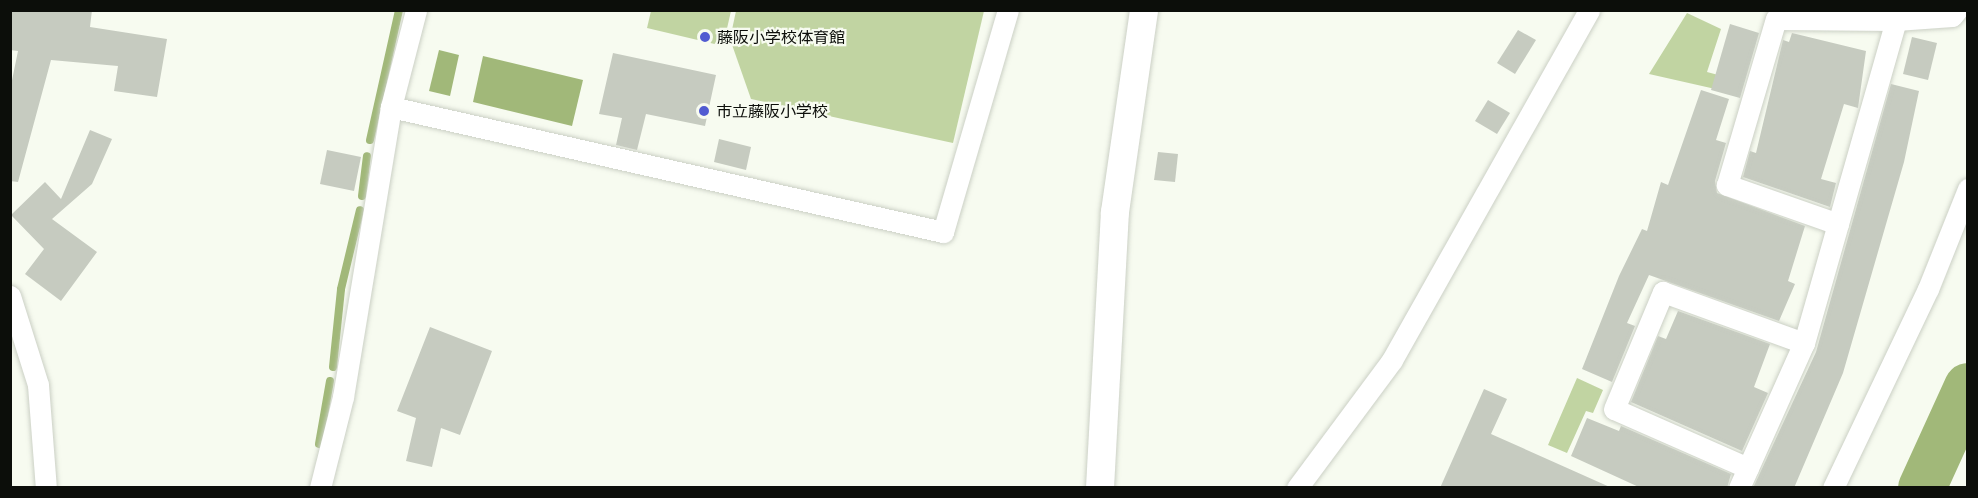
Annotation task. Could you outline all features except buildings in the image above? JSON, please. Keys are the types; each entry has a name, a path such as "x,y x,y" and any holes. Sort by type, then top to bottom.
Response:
{"street":[{"path":"320,488 343,397 391,107 416,10"},
{"path":"391,107 943,232 1008,10"},
{"path":"1100,488 1115,212 1144,10"},
{"path":"1297,488 1398,350 1589,10"},
{"path":"1838,224 1727,185 1774,15 1896,20 1952,16 1958,10"},
{"path":"1804,343 1663,292 1614,409 1743,478 1804,343 1896,20"},
{"path":"1833,488 1928,289 1968,189"},
{"path":"10,296 38,385 46,488"}],"shaded area":[{"name":"藤阪小学校体育館","path":"651,11 731,11 723,46 647,28"},
{"path":"736,11 984,11 953,143 751,99 730,39"},
{"path":"1687,13 1721,29 1707,72 1737,80 1733,93 1649,74"},
{"path":"439,50 459,55 450,96 429,91"},
{"path":"483,56 583,80 572,126 473,102"},
{"path":"1577,378 1603,390 1593,413 1586,411 1567,453 1548,445"}],"waterway":[{"path":"370,140 399,10"},
{"path":"362,196 367,156"},
{"path":"333,367 341,289 360,210"},
{"path":"319,444 330,381"},
{"path":"1922,488 1968,387"}],"place":[{"name":"藤阪小学校体育館","path":"705,37"},
{"name":"市立藤阪小学校","path":"704,111"}]}
